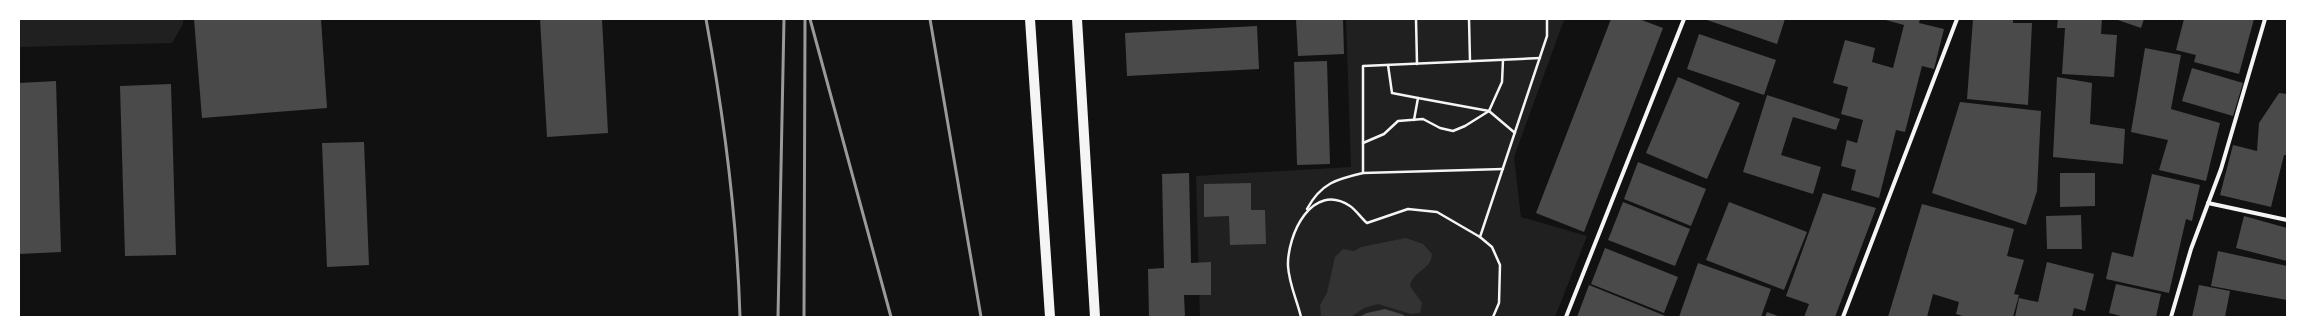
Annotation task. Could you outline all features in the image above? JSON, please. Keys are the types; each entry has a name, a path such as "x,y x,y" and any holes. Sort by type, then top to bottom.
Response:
{"main road":[{"path":"1030,19 1050,317"},
{"path":"1077,19 1095,317"}],"street":[{"path":"1566,317 1684,19"},
{"path":"1843,317 1958,19"},
{"path":"2171,317 2191,249 2222,169 2265,19"},
{"path":"2208,203 2287,220"}],"path":[{"path":"1416,19 1417,64"},
{"path":"1469,19 1470,61"},
{"path":"1480,237 1547,36 1547,19"},
{"path":"1363,172 1363,66 1540,58"},
{"path":"1363,143 1384,134 1398,121 1423,119 1440,128 1453,130 1465,126 1489,111 1502,82 1503,60"},
{"path":"1388,65 1392,93 1489,111 1515,133"},
{"path":"1414,120 1418,98"},
{"path":"1304,216 1313,199 1334,179 1363,172 1503,169"},
{"path":"1301,317 1291,284 1288,266 1290,247 1298,223 1310,208 1323,200 1333,199 1351,206 1358,216 1367,223 1408,209 1437,212 1480,237 1492,247 1500,264 1499,303 1493,317"}],"shaded area":[{"path":"19,19 183,19 183,24 172,43 19,47"},
{"path":"1346,19 1564,20 1514,157 1521,217 1587,236 1555,317 1200,317 1196,176 1351,167"},
{"path":"1406,238 1423,244 1432,254 1429,264 1415,276 1410,286 1422,303 1420,313 1411,314 1378,304 1364,308 1351,317 1321,317 1320,305 1327,293 1335,257 1343,249 1354,251 1361,247"}],"building":[{"path":"194,19 321,19 327,108 202,118"},
{"path":"540,19 602,19 608,133 547,137"},
{"path":"1296,19 1343,19 1344,54 1298,56"},
{"path":"1611,19 1639,19 1663,28 1584,232 1536,213"},
{"path":"1704,19 1785,19 1777,44"},
{"path":"1882,19 1920,19 1919,23 1944,29 1934,69 1922,66 1905,132 1896,130 1879,198 1851,190 1856,170 1841,166 1847,140 1857,143 1863,120 1841,114 1848,87 1833,83 1845,40 1875,48 1872,62 1893,68 1904,25"},
{"path":"1973,19 2013,19 2013,23 2032,23 2028,105 1967,99"},
{"path":"2058,19 2102,19 2101,34 2117,35 2114,77 2062,74 2065,28 2057,28"},
{"path":"2115,19 2144,19 2141,28"},
{"path":"2184,19 2254,19 2239,74 2194,62 2196,55 2176,50"},
{"path":"1257,26 1259,69 1127,76 1125,33"},
{"path":"1699,34 1776,60 1764,95 1687,69"},
{"path":"2145,48 2181,55 2171,109 2220,123 2206,181 2159,170 2168,140 2131,132"},
{"path":"1327,61 1330,164 1297,165 1294,62"},
{"path":"2192,68 2243,83 2233,116 2182,101"},
{"path":"1678,77 1740,103 1707,179 1646,153"},
{"path":"2057,77 2092,83 2090,124 2125,129 2123,164 2053,157"},
{"path":"56,81 61,252 19,254 19,83"},
{"path":"171,84 176,255 125,256 120,86"},
{"path":"2279,93 2287,94 2287,155 2284,155 2271,207 2220,195 2233,145 2257,151 2259,123"},
{"path":"1767,95 1840,119 1836,130 1793,117 1781,155 1821,167 1813,194 1743,172"},
{"path":"1960,102 2041,111 2037,191 2026,225 1932,193"},
{"path":"364,142 369,265 327,267 322,143"},
{"path":"1638,162 1706,189 1691,226 1624,199"},
{"path":"1189,173 1191,263 1211,262 1211,295 1184,295 1185,317 1149,317 1148,269 1164,268 1162,174"},
{"path":"2060,173 2095,173 2095,206 2060,207"},
{"path":"2152,174 2200,185 2192,221 2186,219 2169,293 2106,279 2112,252 2133,257"},
{"path":"1251,183 1251,210 1265,210 1266,244 1230,245 1229,216 1204,217 1204,184"},
{"path":"1823,193 1876,208 1835,317 1804,317 1809,304 1786,296"},
{"path":"1623,202 1690,229 1675,266 1608,240"},
{"path":"1729,202 1807,232 1784,290 1706,260"},
{"path":"1922,204 2014,229 2007,256 2024,260 2014,294 2019,295 2013,317 1966,317 1956,314 1959,302 1933,294 1927,317 1888,317"},
{"path":"2081,215 2082,249 2047,249 2046,216"},
{"path":"2244,216 2287,228 2287,261 2236,248"},
{"path":"1605,248 1678,277 1664,313 1591,284"},
{"path":"2218,251 2287,266 2287,300 2211,286"},
{"path":"2047,262 2094,274 2085,311 2074,308 2072,317 2015,317 2019,298 2038,302"},
{"path":"1698,263 1771,289 1761,317 1679,317"},
{"path":"2116,284 2161,294 2156,317 2125,317 2109,313"},
{"path":"1589,285 1668,317 1577,317"},
{"path":"2199,285 2230,291 2225,317 2192,317"},
{"path":"1385,309 1404,315 1404,317 1359,317 1367,313"},
{"path":"1767,312 1781,317 1765,317"}],"railway":[{"path":"706,19 729,167 736,242 740,317"},
{"path":"778,317 784,19"},
{"path":"804,317 805,19"},
{"path":"810,19 891,317"},
{"path":"930,19 981,317"}]}
